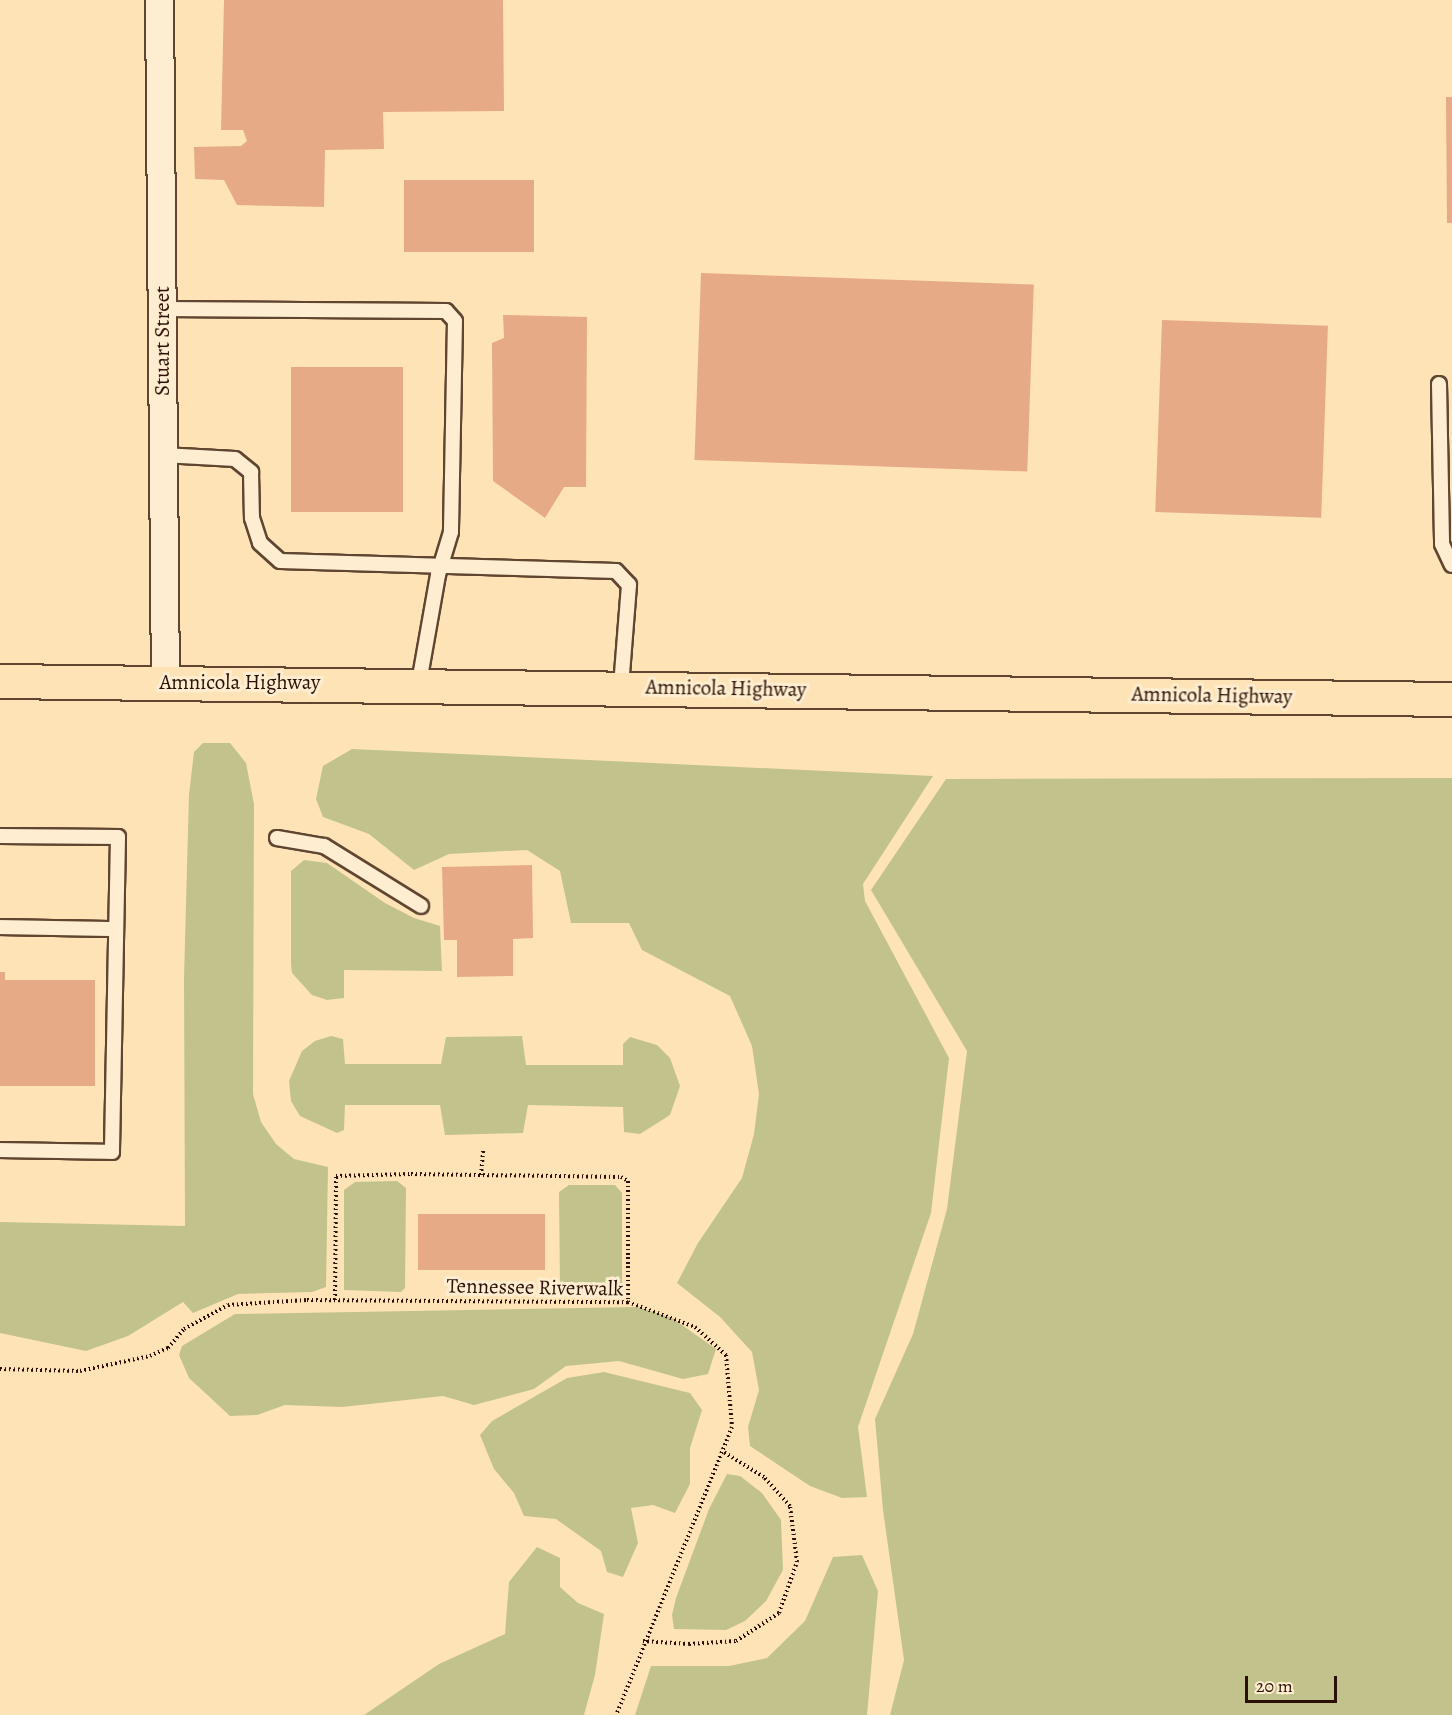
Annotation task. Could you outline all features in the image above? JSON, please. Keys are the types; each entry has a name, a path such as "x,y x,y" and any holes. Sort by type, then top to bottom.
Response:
{"main road":[{"name":"Amnicola Highway","path":"0,681 419,683 1452,699"}],"street":[{"name":"Stuart Street","path":"159,0 165,681"}],"lane":[{"path":"162,309 446,311 455,321 451,532 441,565 419,683"},
{"path":"1439,384 1442,544 1452,565"},
{"path":"163,455 235,459 251,472 252,518 260,543 280,561 616,571 629,585 621,686"},
{"path":"0,836 118,837 112,1152 0,1150"},
{"path":"277,838 324,846 421,906"},
{"path":"0,927 116,929"}],"path":[{"path":"481,1175 483,1150"},
{"path":"335,1300 336,1176 481,1175 621,1177 628,1181 628,1302"},
{"name":"Tennessee Riverwalk","path":"0,1370 80,1371 150,1356 168,1348 184,1329 228,1305 335,1300 628,1302 695,1327 726,1355 732,1427 643,1641 616,1715"},
{"path":"643,1641 689,1644 736,1641 779,1613 797,1562 789,1506 764,1478 722,1451"}],"green space":[{"path":"203,743 230,743 246,763 254,804 253,1094 261,1122 276,1144 294,1159 328,1167 326,1287 312,1292 238,1294 193,1313 183,1302 128,1336 86,1351 0,1333 0,1222 185,1226 184,978 189,794 194,752"},
{"path":"352,749 933,776 863,884 865,901 949,1058 931,1213 858,1427 867,1497 842,1498 810,1486 750,1446 748,1427 759,1390 752,1352 720,1317 677,1283 698,1243 742,1178 754,1134 759,1094 752,1046 730,996 642,950 629,923 571,923 560,871 527,850 449,854 414,870 369,834 323,817 316,799 323,766"},
{"path":"1452,778 1452,1715 890,1715 904,1660 883,1510 875,1419 913,1334 947,1209 967,1051 871,890 946,779"},
{"path":"304,860 327,863 385,903 414,918 440,926 442,971 344,970 344,998 327,1000 312,995 292,973 291,964 291,871"},
{"path":"331,1036 343,1039 345,1064 441,1064 446,1037 522,1036 526,1065 623,1065 623,1044 630,1037 657,1045 670,1058 680,1086 670,1115 640,1134 624,1132 623,1107 528,1105 523,1133 445,1135 440,1105 345,1105 344,1130 337,1133 300,1116 291,1101 289,1081 302,1051 315,1041"},
{"path":"397,1181 406,1188 405,1288 401,1292 344,1290 344,1190 355,1182"},
{"path":"569,1185 615,1185 622,1193 622,1288 614,1294 569,1294 560,1288 559,1192"},
{"path":"638,1307 672,1318 716,1349 708,1374 683,1379 619,1361 566,1366 534,1389 474,1405 443,1396 342,1407 285,1405 257,1415 230,1416 189,1378 179,1355 182,1346 235,1314"},
{"path":"604,1372 690,1393 702,1410 690,1448 690,1484 675,1513 653,1505 631,1508 638,1543 623,1577 607,1572 601,1551 556,1519 524,1516 514,1493 494,1469 480,1435 492,1421 567,1378"},
{"path":"727,1474 740,1476 762,1493 781,1520 783,1570 766,1601 745,1621 726,1630 674,1629 672,1615 676,1598 709,1509"},
{"path":"537,1547 560,1558 560,1587 578,1603 604,1614 595,1675 584,1715 364,1715 439,1664 505,1634 509,1582"},
{"path":"862,1555 878,1591 867,1715 635,1715 651,1666 729,1666 767,1658 805,1621 833,1557"}],"building":[{"path":"224,0 503,0 504,111 383,112 384,149 325,150 324,207 237,205 224,180 195,179 194,147 241,146 247,141 243,130 221,130"},
{"path":"1446,97 1452,97 1452,223 1447,223"},
{"path":"404,180 534,180 534,252 404,252"},
{"path":"701,273 1034,285 1027,472 694,460"},
{"path":"503,315 587,317 586,487 564,487 545,518 493,481 492,343 504,338"},
{"path":"1162,320 1328,326 1321,518 1155,512"},
{"path":"291,367 403,367 403,512 291,512"},
{"path":"532,865 533,938 513,939 513,976 457,977 457,940 444,940 442,867"},
{"path":"0,972 5,972 5,980 95,980 95,1086 0,1086"},
{"path":"418,1214 545,1214 545,1270 418,1270"}]}
